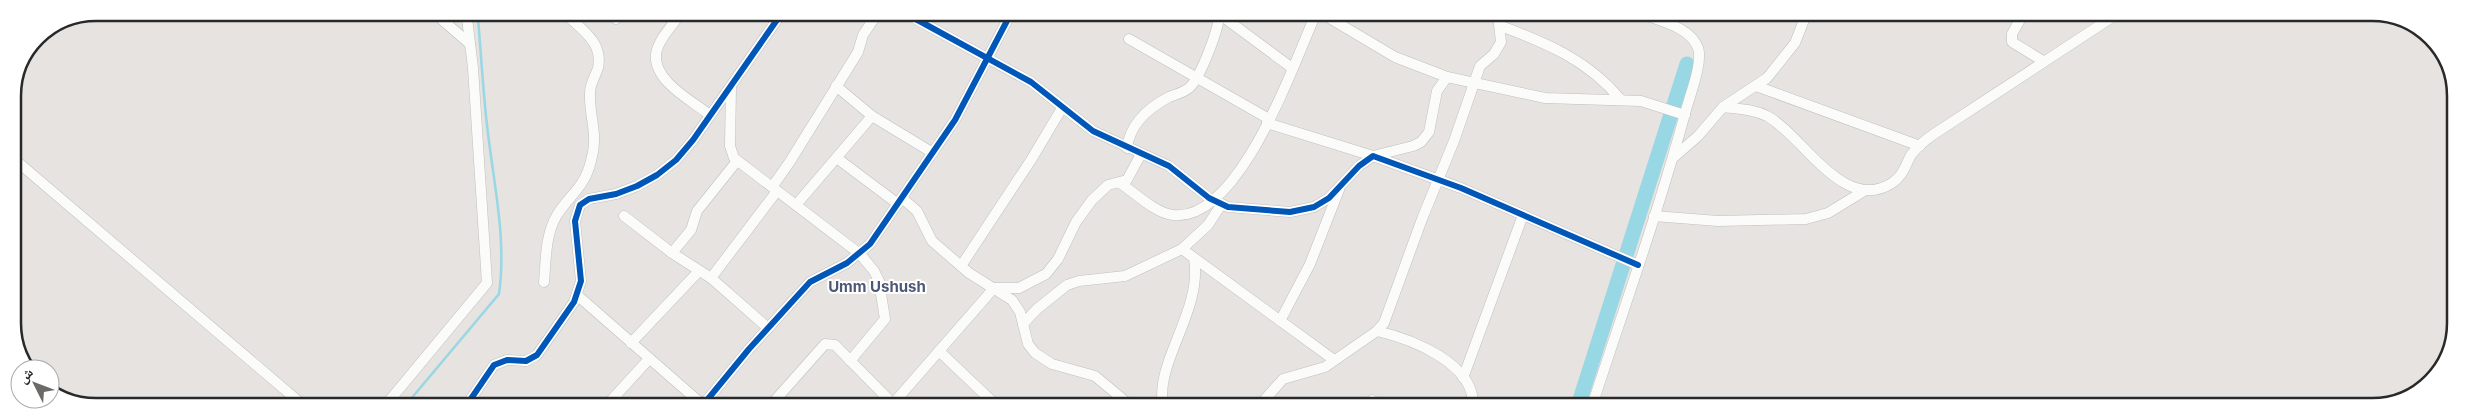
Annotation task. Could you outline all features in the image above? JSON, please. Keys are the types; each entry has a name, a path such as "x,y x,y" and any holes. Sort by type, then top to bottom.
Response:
{"street":[{"path":"443,21 470,44"},
{"path":"392,398 487,283 467,21"},
{"path":"544,282 548,239 552,225 562,208 575,195 588,171 594,152 595,133 590,94 599,60 597,48 591,37 573,21"},
{"path":"675,21 656,52 657,64 668,82 710,115"},
{"path":"471,398 494,365 507,360 530,359 540,352 577,295 581,274 575,217 583,202 627,190 657,175 684,150 731,87 775,21"},
{"path":"710,278 774,189 858,52 863,35 872,21"},
{"path":"919,21 986,60 1031,82 1093,131 1180,173 1218,203"},
{"path":"709,398 810,282 822,274 847,263 870,244 955,120 1006,21"},
{"path":"1126,148 1131,132 1139,119 1153,107 1186,90 1196,78 1219,21"},
{"path":"1227,21 1292,68"},
{"path":"1023,324 1037,309 1067,285 1079,281 1126,276 1182,249 1208,225 1218,203 1257,144 1313,21"},
{"path":"1334,21 1395,57 1447,77 1546,98 1576,100 1620,99 1653,103 1685,115"},
{"path":"1499,21 1576,58 1597,74 1620,99"},
{"path":"1266,398 1283,379 1318,370 1334,360 1376,331 1388,314 1476,82 1480,66 1500,46 1502,38 1499,21"},
{"path":"1595,398 1674,157 1698,69 1699,50 1687,33 1659,21"},
{"path":"1674,157 1694,141 1722,107 1764,81 1791,48 1803,21"},
{"path":"2018,21 2012,34 2012,42 2043,61"},
{"path":"1722,107 1750,110 1767,116 1784,128 1823,167 1847,185 1864,191 1875,190 1894,182 1920,146 2043,61 2106,21"},
{"path":"1130,39 1268,121 1438,179 1638,265"},
{"path":"1120,184 1171,215 1191,213 1218,203 1298,211 1319,205 1363,162 1373,156 1413,146 1424,139 1430,128 1437,91 1447,77"},
{"path":"836,86 872,116 933,153"},
{"path":"1756,86 1920,146"},
{"path":"731,87 730,146 732,155 860,254 880,281 881,302 886,316 882,325 850,361"},
{"path":"961,266 1031,160 1062,108"},
{"path":"796,205 838,159 872,116"},
{"path":"899,398 994,288 1019,288 1046,274 1058,259 1070,232 1088,205 1108,185 1120,184 1129,177 1141,154"},
{"path":"838,159 917,211 932,241 961,266 1012,300 1020,312 1028,344 1039,357 1052,364 1095,376 1121,398"},
{"path":"672,253 691,230 697,211 738,161"},
{"path":"21,165 295,398"},
{"path":"1280,320 1310,264 1341,185"},
{"path":"1654,216 1718,221 1814,218 1828,213 1864,191"},
{"path":"575,195 583,202"},
{"path":"1463,378 1523,215"},
{"path":"624,216 698,272 710,278 768,328"},
{"path":"1182,249 1334,360"},
{"path":"1162,398 1161,388 1194,291 1194,258"},
{"path":"631,343 698,272"},
{"path":"577,295 695,398"},
{"path":"1376,331 1404,338 1426,348 1445,361 1463,378 1472,392 1472,398"},
{"path":"777,398 825,344 833,344 886,398"},
{"path":"939,351 989,398"},
{"path":"613,398 649,359"}],"waterway":[{"path":"412,398 499,294 501,273 500,231 486,112 478,21"},
{"path":"1581,398 1687,64"}],"cycle path":[{"path":"471,398 494,365 507,360 526,361 537,355 574,302 581,281 575,221 580,205 589,199 616,194 637,186 657,175 676,160 693,140 776,21"},
{"path":"919,21 1031,82 1093,131 1169,166 1209,198 1228,207 1290,212 1314,207 1329,198 1359,166 1373,156 1461,188 1638,265"},
{"path":"709,398 749,349 810,282 847,263 870,244 955,120 1007,21"}],"district":[{"name":"Umm Ushush","path":"877,286"}]}
